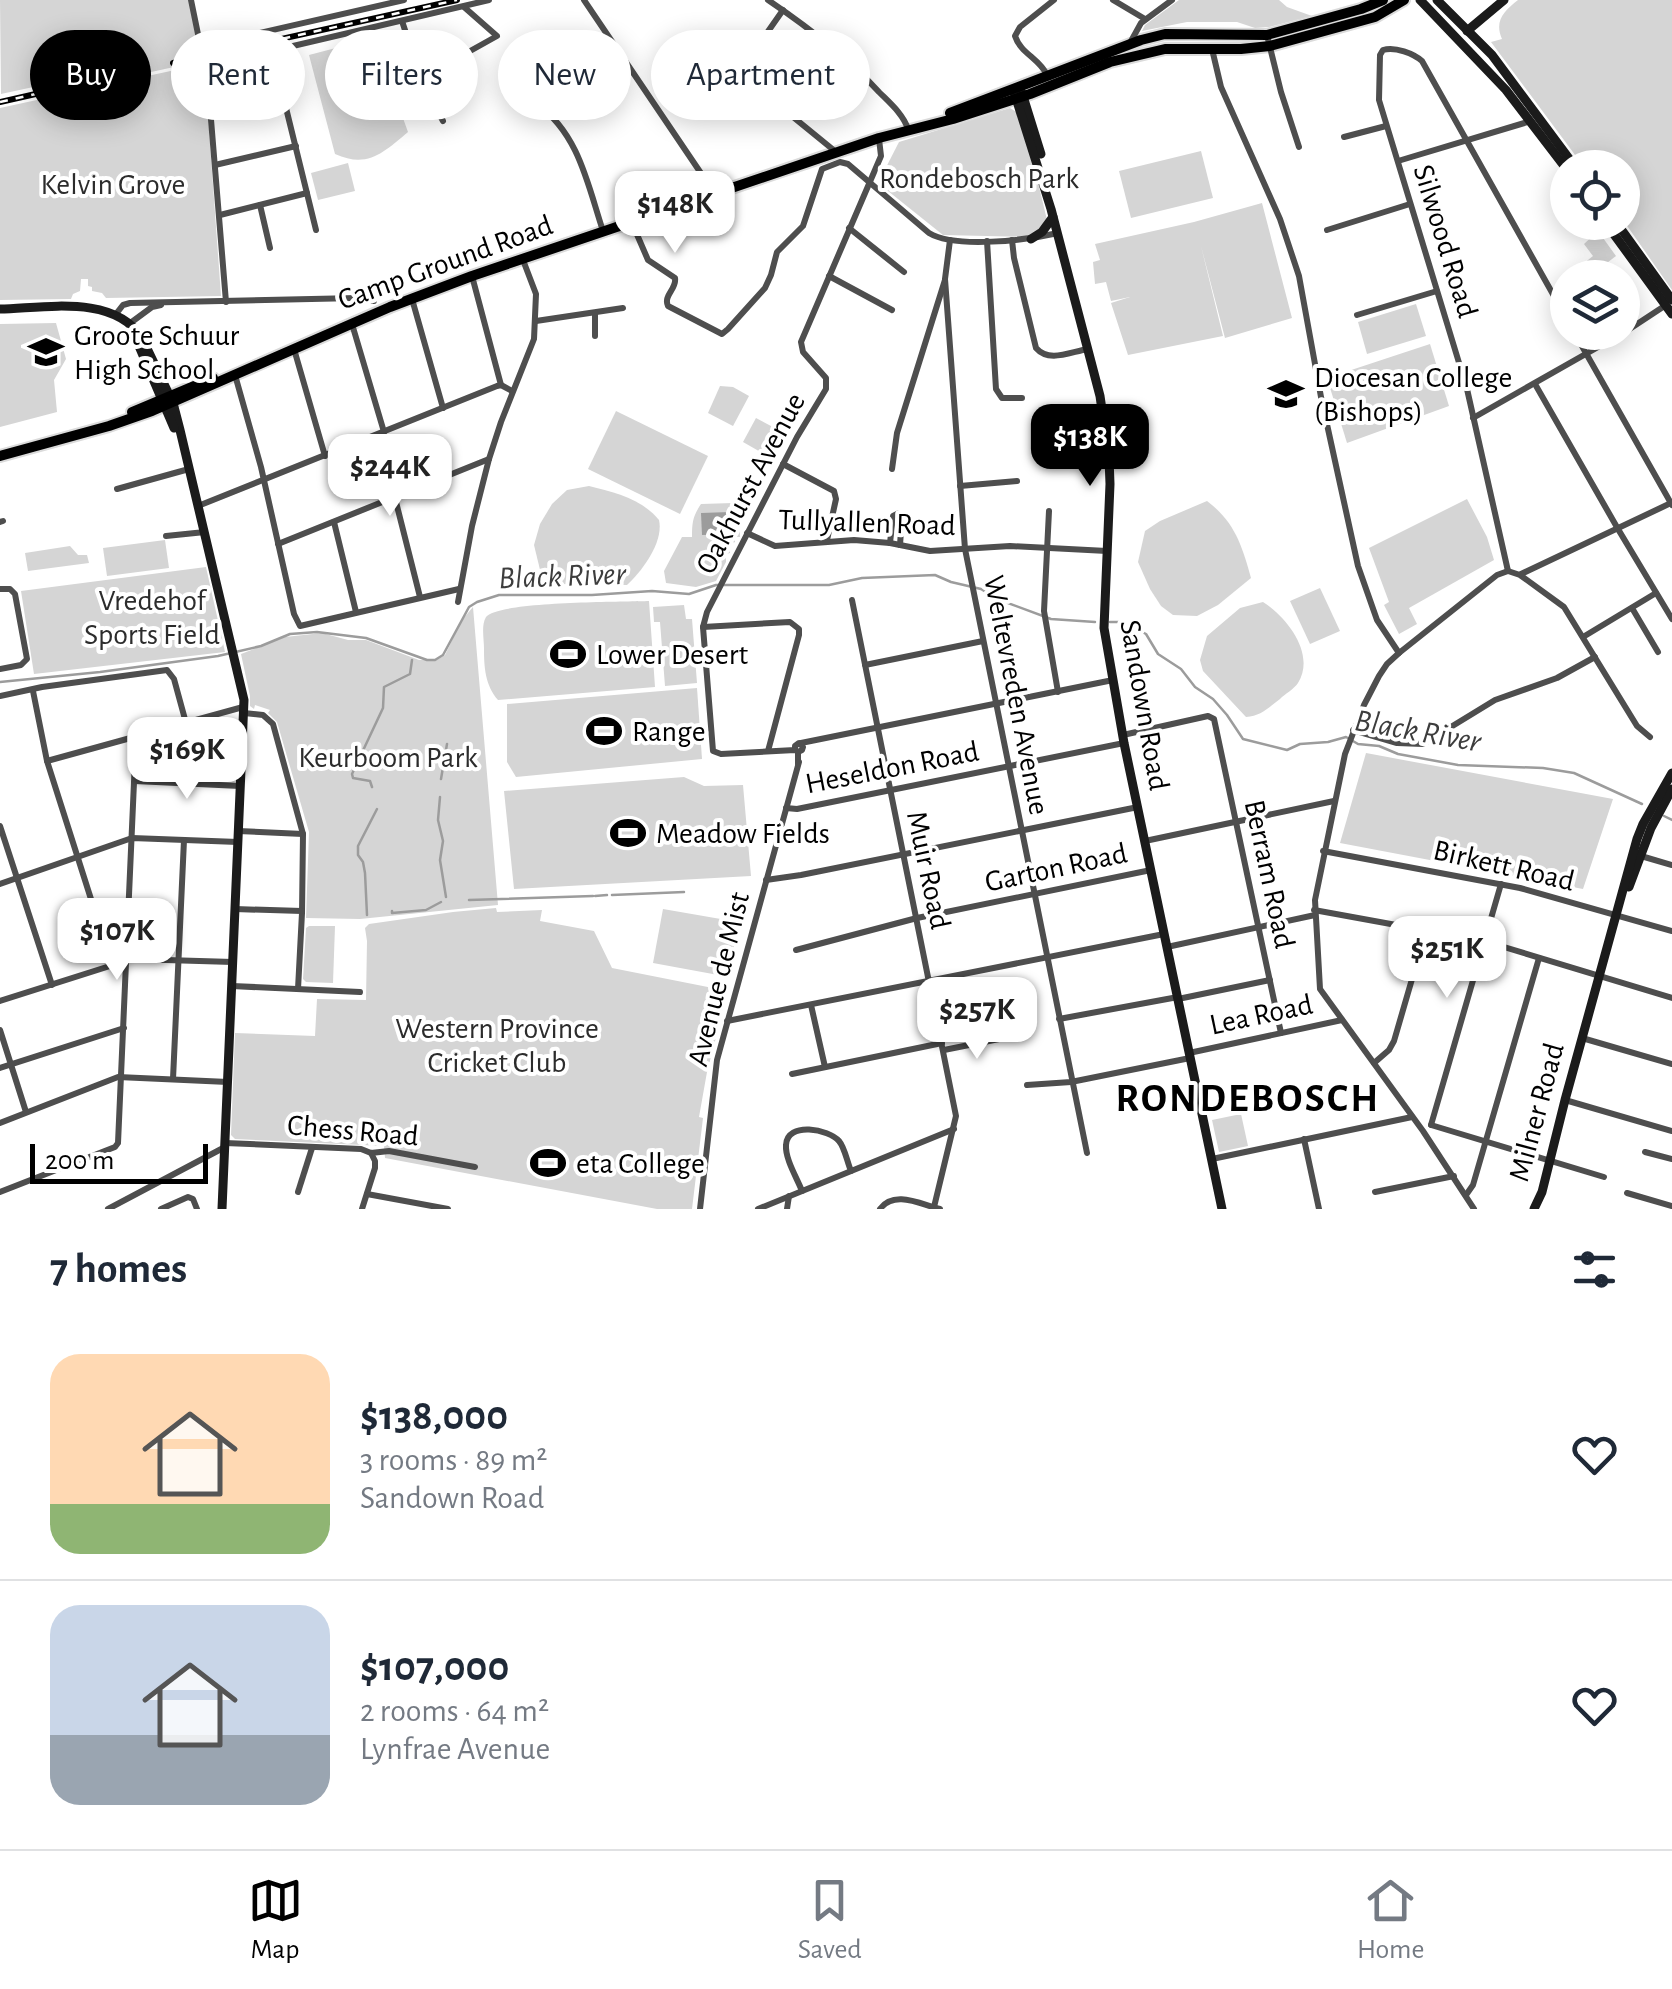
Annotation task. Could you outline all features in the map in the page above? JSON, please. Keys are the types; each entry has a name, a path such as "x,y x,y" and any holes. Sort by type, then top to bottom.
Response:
{"main road":[{"name":"Camp Ground Road","path":"168,401 412,298 836,152 1127,56 1165,49 1241,49 1383,0"},
{"name":"Camp Ground Road","path":"1018,92 1047,75 1165,34 1226,34 1269,41 1375,17 1404,0"},
{"path":"1420,0 1561,150"},
{"path":"1437,0 1492,55 1555,150"},
{"path":"1457,40 1504,0"},
{"path":"1199,33 1212,48"},
{"path":"1212,48 1213,42 1226,34"},
{"name":"Sandown Road","path":"1018,92 1040,151 1052,213 1100,396 1110,484 1103,623 1123,739 1222,1209"},
{"path":"1031,239 1042,232 1052,213"},
{"path":"1619,240 1670,305"},
{"path":"1628,240 1670,305"},
{"path":"0,308 89,307 116,314 129,324 168,401 189,469 242,686 244,710 222,1209"},
{"name":"Camp Ground Road","path":"168,401 224,373 288,350"},
{"path":"0,456 108,426 168,401"},
{"name":"Milner Road","path":"1534,1209 1542,1192 1642,824 1672,772"},
{"name":"Milner Road","path":"1617,914 1651,828 1672,789"}],"street":[{"path":"191,0 203,44 404,0"},
{"path":"305,43 490,0"},
{"path":"584,0 715,194"},
{"path":"768,0 858,69 910,129"},
{"path":"1114,0 1145,19"},
{"path":"1130,43 1145,19 1172,0"},
{"path":"1047,75 1040,62 1022,50 1015,36 1052,1"},
{"path":"464,6 496,34 478,47"},
{"path":"783,10 744,68 743,76 836,152"},
{"path":"402,20 405,30"},
{"path":"1269,41 1299,147"},
{"path":"1212,48 1220,82 1276,210 1299,276 1351,538 1377,620 1400,653"},
{"name":"Silwood Road","path":"1466,141 1422,62 1390,48 1383,50 1378,96 1463,376 1508,572"},
{"path":"1398,161 1535,119"},
{"path":"211,120 226,302"},
{"path":"289,120 316,230"},
{"path":"553,120 574,145 603,231"},
{"path":"1344,137 1386,126"},
{"name":"Oakhurst Avenue","path":"768,751 722,754 712,746 704,618 827,385 826,378 802,352 801,344 881,156 879,138"},
{"path":"1466,141 1550,289"},
{"path":"215,165 296,146"},
{"path":"631,222 648,260 674,278 666,301 671,309 722,334 765,288 778,252 803,226 824,168 837,163 845,163 940,238 1012,240 1058,233"},
{"path":"220,215 308,193"},
{"path":"1327,230 1410,204"},
{"path":"260,205 270,248"},
{"path":"849,228 904,272"},
{"name":"Weltevreden Avenue","path":"950,240 945,279 965,548 1087,1153"},
{"path":"1012,240 1039,352 1048,356 1088,349"},
{"path":"987,241 996,388 1005,399 1022,398"},
{"path":"458,602 489,459 534,339 536,290 522,259"},
{"path":"472,276 502,385 512,391"},
{"path":"829,276 892,310"},
{"path":"892,469 898,432 945,279"},
{"path":"1357,315 1437,291"},
{"path":"116,314 130,302 357,298 374,301"},
{"path":"412,298 443,408"},
{"path":"129,324 152,307 167,304"},
{"path":"1473,418 1670,305"},
{"path":"536,321 623,308"},
{"path":"595,313 595,336"},
{"path":"352,323 384,432"},
{"path":"288,350 325,456"},
{"path":"1520,575 1671,504 1584,350"},
{"path":"235,375 300,626 460,589"},
{"path":"1535,384 1672,619"},
{"path":"198,506 502,385"},
{"path":"278,544 489,459"},
{"path":"783,464 834,491 836,499 827,540"},
{"path":"117,488 189,469"},
{"path":"960,486 1017,482"},
{"path":"395,498 420,597"},
{"path":"1049,511 1044,612 1058,692"},
{"path":"890,543 893,516 899,513 900,545"},
{"path":"334,522 356,612"},
{"path":"166,536 204,532"},
{"name":"Tullyallen Road","path":"747,533 775,546 827,540 890,543 930,551 1010,546 1107,551"},
{"path":"1474,1209 1319,986 1315,913 1323,851 1347,748 1382,670 1499,574 1508,572 1520,575 1562,604 1637,726 1650,737"},
{"path":"0,588 10,588 15,594 27,659 20,666 0,670"},
{"path":"1582,637 1656,593"},
{"name":"Muir Road","path":"852,600 956,1116 937,1208"},
{"path":"1632,608 1658,652"},
{"path":"703,627 790,622 799,628 768,751 799,748 812,741 1113,680"},
{"path":"865,664 982,641"},
{"path":"1353,732 1423,744 1494,700 1558,678 1595,657"},
{"path":"0,696 165,670 174,679 186,723"},
{"path":"33,691 47,761 112,965"},
{"path":"47,761 244,710 263,715 273,724 303,834 298,989"},
{"name":"Heseldon Road","path":"786,808 797,809 1008,766 1208,716 1216,724"},
{"name":"Berram Road","path":"1216,724 1281,1033"},
{"path":"0,1192 117,1146 136,736"},
{"name":"Avenue de Mist","path":"700,1209 717,1060 798,764 799,748"},
{"path":"135,782 240,786"},
{"path":"1145,841 1334,801"},
{"path":"766,880 1138,807"},
{"path":"0,826 52,984"},
{"path":"238,831 303,834"},
{"path":"0,884 132,838 238,842"},
{"path":"173,1079 184,840"},
{"name":"Birkett Road","path":"1323,851 1501,884 1672,932"},
{"path":"1640,856 1672,865"},
{"name":"Garton Road","path":"796,950 917,918 1151,870"},
{"path":"1423,1131 1431,1125 1501,884"},
{"path":"235,909 302,911"},
{"path":"1167,947 1315,913 1484,941 1672,998"},
{"path":"1374,1063 1394,1041 1426,931"},
{"path":"728,1021 1164,934"},
{"path":"1466,1196 1474,1185 1540,958"},
{"path":"0,1002 127,960 233,962"},
{"path":"1060,1019 1270,980"},
{"path":"232,986 360,992"},
{"path":"811,1005 825,1067"},
{"name":"Lea Road","path":"1027,1085 1072,1082 1342,1020"},
{"path":"0,1068 124,1028"},
{"path":"0,1030 26,1112"},
{"path":"792,1074 1004,1038"},
{"path":"1582,1038 1672,1064"},
{"path":"0,1123 122,1077 228,1082"},
{"path":"1565,1100 1672,1131"},
{"path":"1212,1159 1412,1116"},
{"path":"1431,1125 1604,1177"},
{"path":"802,1191 786,1146 788,1137 796,1130 812,1130 836,1138 851,1171"},
{"path":"758,1209 954,1130"},
{"path":"1304,1139 1319,1209"},
{"path":"108,1209 225,1145"},
{"name":"Chess Road","path":"225,1145 361,1149 371,1154 393,1152 475,1167"},
{"path":"298,1192 312,1148"},
{"path":"1645,1152 1672,1160"},
{"path":"362,1209 375,1165 371,1154"},
{"path":"1375,1192 1454,1176"},
{"path":"1628,1193 1672,1206"},
{"path":"367,1194 448,1209"},
{"path":"788,1209 789,1196"},
{"path":"161,1209 188,1197 197,1209"},
{"path":"880,1209 886,1201 897,1198 937,1208"}],"green space":[{"path":"0,0 191,0 198,30 171,30 171,68 151,72 151,30 30,30 30,88 1,94"},
{"path":"1179,0 1279,0 1312,16 1269,27 1255,28 1237,22 1187,22 1142,31"},
{"path":"1518,0 1672,0 1672,290 1637,240 1640,150 1571,150 1491,42 1502,39 1499,27 1508,8"},
{"path":"325,51 325,116 309,55"},
{"name":"Kelvin Grove","path":"171,71 171,120 208,120 221,296 106,298 92,291 88,279 81,279 80,291 71,299 0,300 0,108 30,101 30,120 151,120 151,75"},
{"name":"Rondebosch Park","path":"1010,108 1018,113 1030,149 1046,227 1026,237 943,235 878,183 899,142"},
{"path":"326,120 404,120 408,132 375,156 357,160 335,154"},
{"path":"1201,151 1213,198 1131,218 1119,171"},
{"path":"348,163 355,191 318,200 311,173"},
{"path":"1262,203 1292,318 1225,338 1201,246 1223,336 1128,355 1111,303 1130,297 1111,301 1106,282 1095,284 1093,262 1100,260 1095,244"},
{"path":"1588,240 1604,240 1616,256 1611,260 1588,260 1593,256 1584,244"},
{"path":"1416,304 1426,336 1367,354 1358,322"},
{"path":"56,323 66,359 54,380 57,412 0,427 0,324"},
{"path":"1430,344 1449,406 1347,443 1327,378"},
{"path":"720,386 733,387 749,396 733,426 708,413"},
{"path":"616,411 708,456 680,514 588,469"},
{"path":"756,418 786,434 773,459 743,442"},
{"path":"589,486 636,502 659,520 655,547 627,585 555,584 542,578 534,545 540,524 552,504 567,490"},
{"path":"1467,499 1494,560 1409,608 1417,624 1399,634 1384,605 1389,602 1369,548"},
{"path":"1207,501 1236,535 1251,578 1218,605 1197,616 1173,615 1161,606 1138,562 1145,531"},
{"path":"733,503 733,508 739,507 740,537 735,537 730,545 716,581 696,587 666,583 664,571 682,537 692,537 701,504"},
{"path":"165,540 169,568 107,576 103,548"},
{"path":"70,546 78,555 87,555 89,563 28,571 25,553"},
{"name":"Vredehof Sports Field","path":"206,567 225,652 34,674 21,591"},
{"path":"1320,588 1340,631 1310,644 1290,601"},
{"name":"Lower Desert","path":"649,601 655,687 498,700 494,694 485,669 486,617 536,605"},
{"path":"1263,602 1296,637 1304,660 1303,672 1296,685 1280,699 1260,713 1246,717 1203,671 1200,660 1207,636 1240,608"},
{"path":"684,605 686,619 692,619 697,683 665,686 660,622 654,622 653,607"},
{"name":"Keurboom Park","path":"473,607 498,905 360,919 306,918 309,832 277,722 268,713 270,710 250,706 241,654 285,637 322,633 366,640 419,660 437,660 445,655"},
{"name":"Range","path":"697,688 702,759 516,777 507,762 507,704"},
{"path":"1366,753 1613,799 1583,889 1340,843"},
{"name":"Meadow Fields","path":"684,777 704,786 743,785 751,876 514,889 504,791"},
{"name":"Western Province Cricket Club","path":"496,908 497,912 542,910 540,921 594,931 612,968 728,991 699,1117 703,1118 692,1209 657,1209 385,1158 384,1146 235,1139 231,1135 235,1033 315,1036 317,999 366,1000 365,928 369,924"},
{"path":"663,909 738,922 729,977 653,963"},
{"path":"309,926 335,926 333,983 303,979"},
{"path":"1241,1114 1248,1146 1219,1152 1212,1120"}],"shaded area":[{"path":"730,512 731,534 702,535 701,513"}],"waterway":[{"name":"Black River","path":"0,682 218,656 261,646 290,634 317,632 366,638 435,660 443,655 469,607 499,595 652,591 689,594 716,585 829,585 862,578 935,575 981,589 1051,619 1095,622"},
{"name":"Black River","path":"1110,622 1123,622 1146,634 1158,654 1213,699 1243,739 1287,750 1300,744 1346,737 1358,744 1458,765 1574,773 1642,804"},
{"path":"372,787 370,781 353,778 352,774 383,708 384,687 410,674 412,660"},
{"path":"441,779 447,744"},
{"path":"440,797 440,860 446,897"},
{"path":"367,915 365,873 358,846 377,809"},
{"name":"Black River","path":"1664,816 1672,820"},
{"path":"612,895 684,892"},
{"path":"595,896 607,895"},
{"path":"469,900 593,896"},
{"path":"392,911 426,910 441,902"}],"railway":[{"path":"305,34 457,0"},
{"path":"0,102 30,95"}],"place":[{"name":"Groote Schuur High School","path":"46,352"},
{"name":"Diocesan College (Bishops)","path":"1286,394"},
{"name":"Lower Desert","path":"568,654"},
{"name":"Range","path":"604,731"},
{"name":"Meadow Fields","path":"628,833"},
{"name":"eta College","path":"548,1163"}],"district":[{"name":"RONDEBOSCH","path":"1248,1097"}]}
